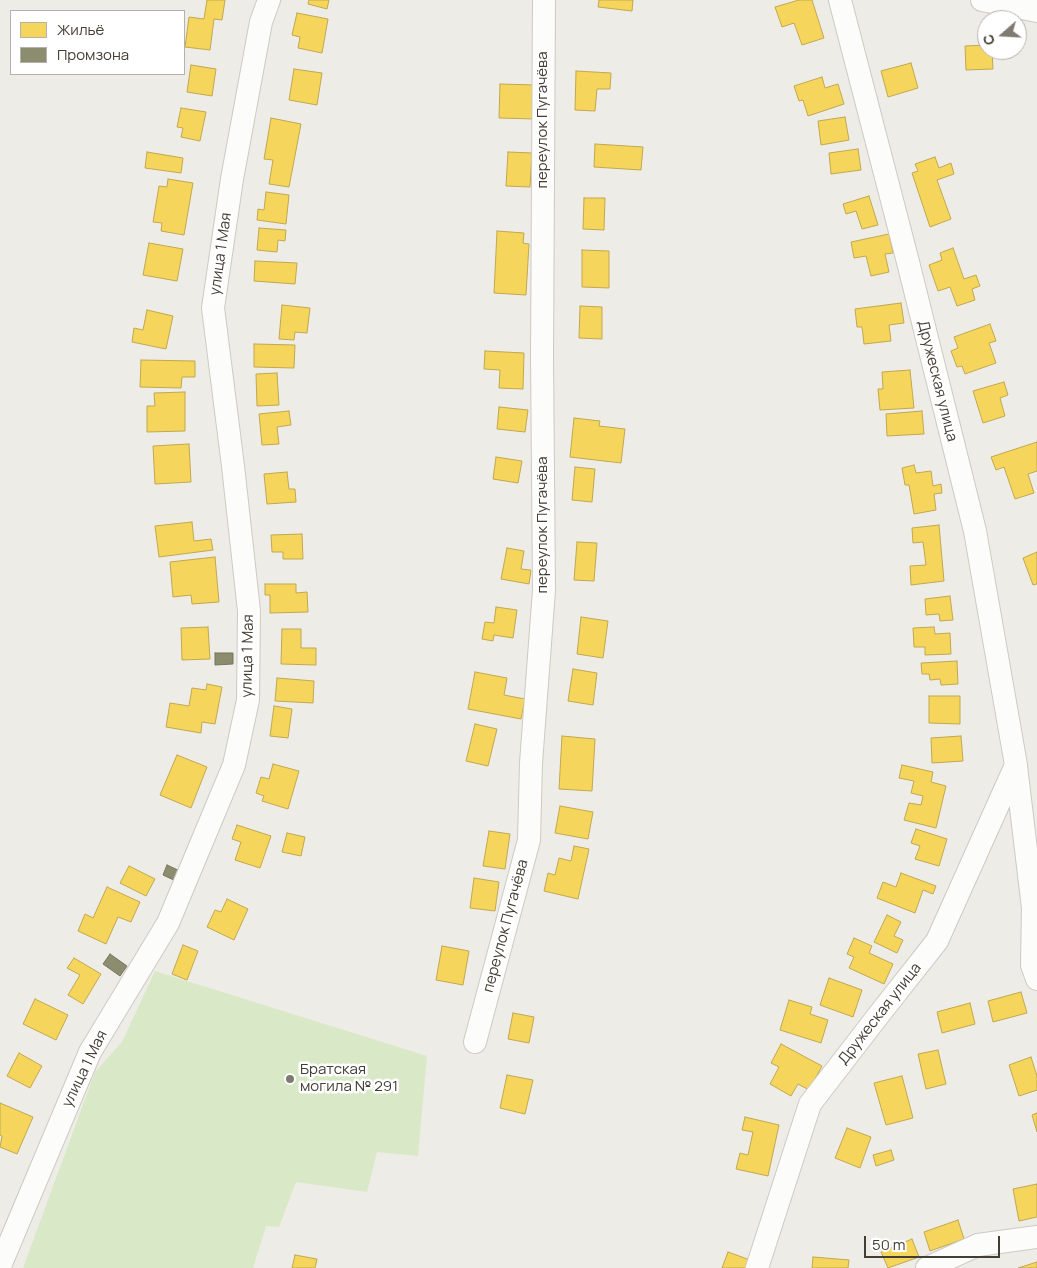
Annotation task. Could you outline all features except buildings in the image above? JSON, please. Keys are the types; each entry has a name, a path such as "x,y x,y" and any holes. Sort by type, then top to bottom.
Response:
{"street":[{"name":"улица 1 Мая","path":"0,1266 90,1052 168,923 234,764 248,700 249,611 213,308 232,179 262,22 268,0"},
{"name":"переулок Пугачёва","path":"475,1042 529,840 531,764 544,590 542,357 544,0"},
{"name":"Дружеская улица","path":"840,0 975,532 1016,765 1033,908 1032,965 1037,979"},
{"path":"982,0 1037,11"},
{"name":"Дружеская улица","path":"757,1268 810,1104 937,941 1016,765"},
{"path":"927,1268 978,1245 1037,1237"}],"green space":[{"path":"155,971 427,1056 418,1156 377,1152 367,1192 296,1182 279,1227 266,1226 253,1268 23,1268 95,1072 122,1042"}],"place":[{"name":"Братская могила № 291","path":"290,1079"}]}
